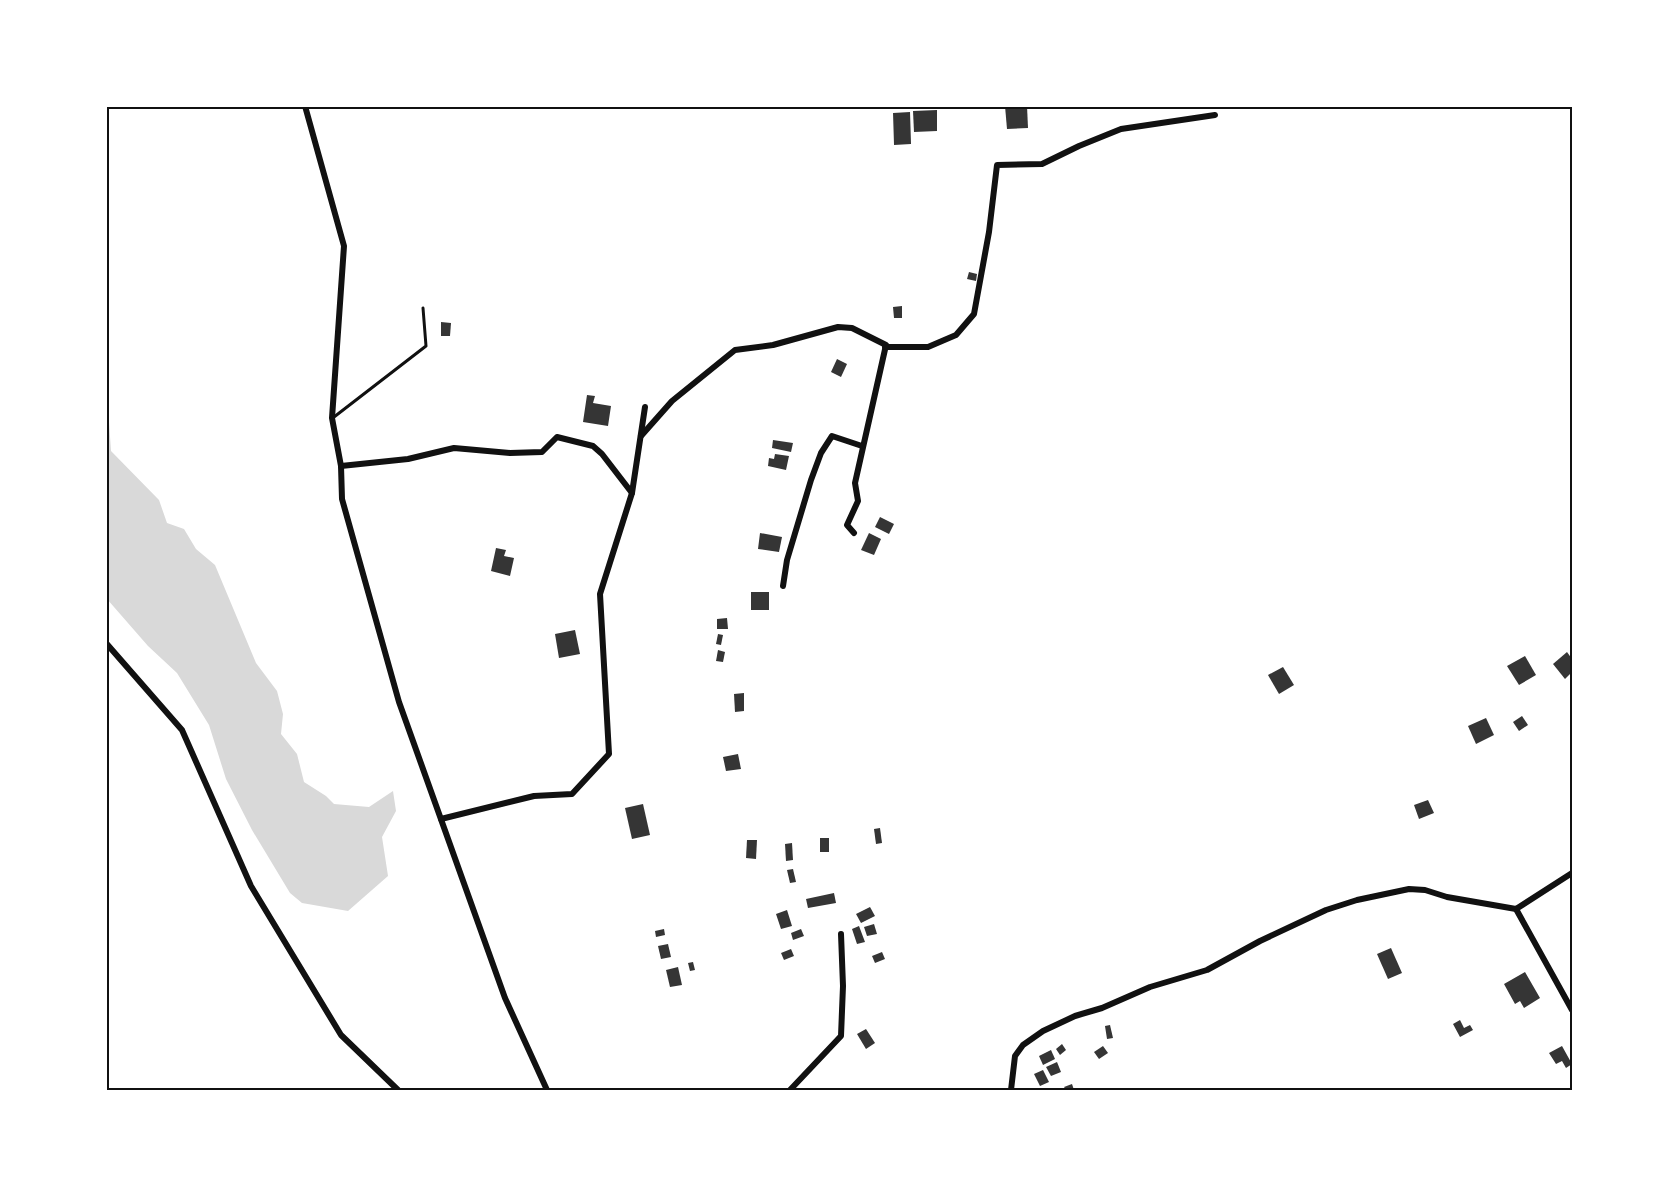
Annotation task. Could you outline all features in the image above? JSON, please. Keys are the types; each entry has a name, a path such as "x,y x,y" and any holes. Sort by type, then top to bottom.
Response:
{"street":[{"path":"305,106 344,246 332,418 340,466 342,499 399,702 505,998 547,1090"},
{"path":"885,347 928,347 957,335 974,314 989,232 997,165 1042,164 1121,129 1215,115"},
{"path":"641,436 672,401 735,350 773,345 838,327 852,328 886,345 855,483 858,501 847,525 854,533"},
{"path":"441,819 534,796 572,794 609,754 600,594 632,493 645,407"},
{"path":"783,586 787,560 821,453 832,436 862,446"},
{"path":"340,466 408,459 454,448 510,453 542,452 557,437 593,446 602,454 632,493"},
{"path":"106,643 182,730 251,886 341,1035 398,1090"},
{"path":"1011,1090 1015,1056 1023,1045 1042,1031 1150,987 1207,970 1260,941 1326,910 1367,898 1409,890 1425,890 1448,897 1516,909 1572,873"},
{"path":"1516,909 1572,1010"},
{"path":"790,1090 841,1036 843,986 841,934"}],"lane":[{"path":"332,418 426,346 423,308"}],"shaded area":[{"path":"107,420 111,451 159,500 167,523 184,529 196,549 215,565 256,663 277,691 283,714 281,734 297,754 304,782 334,804 369,807 393,791 396,811 382,837 388,876 348,911 302,903 290,893 252,830 226,779 209,725 177,673 148,646 107,599"}],"building":[{"path":"1005,106 1027,106 1028,128 1007,129"},
{"path":"937,110 937,131 914,132 913,111"},
{"path":"910,112 911,144 894,145 893,113"},
{"path":"969,272 977,274 976,281 967,279"},
{"path":"902,306 902,318 894,318 893,307"},
{"path":"441,322 451,323 450,336 441,336"},
{"path":"837,359 847,364 841,377 831,372"},
{"path":"587,395 595,396 593,403 611,406 608,426 583,422"},
{"path":"773,440 793,443 791,452 772,448"},
{"path":"775,454 789,456 786,470 768,466 769,458 774,459"},
{"path":"880,517 894,524 889,534 875,527"},
{"path":"760,533 782,537 779,552 758,549"},
{"path":"869,533 881,539 874,555 861,550"},
{"path":"496,548 506,550 504,556 514,558 510,576 491,571"},
{"path":"751,592 769,592 769,610 751,610"},
{"path":"727,618 728,629 717,629 717,619"},
{"path":"575,630 580,654 559,658 555,634"},
{"path":"718,634 723,635 721,645 716,644"},
{"path":"718,650 725,652 723,662 716,661"},
{"path":"1567,652 1572,659 1572,672 1565,679 1553,664"},
{"path":"1525,656 1536,675 1519,685 1507,666"},
{"path":"1283,667 1294,685 1279,694 1268,675"},
{"path":"744,693 744,711 735,712 734,694"},
{"path":"1522,716 1528,725 1519,731 1513,722"},
{"path":"1486,718 1494,735 1476,744 1468,726"},
{"path":"738,754 741,769 726,771 723,757"},
{"path":"1428,800 1434,813 1419,819 1414,805"},
{"path":"643,804 650,835 632,839 625,808"},
{"path":"880,828 882,843 876,844 874,829"},
{"path":"820,838 829,838 829,852 820,852"},
{"path":"747,840 757,840 756,859 746,858"},
{"path":"792,843 793,860 786,861 785,844"},
{"path":"793,869 796,882 790,883 787,870"},
{"path":"834,893 836,903 808,908 806,899"},
{"path":"870,907 875,916 861,923 856,914"},
{"path":"787,910 792,926 781,929 776,914"},
{"path":"874,924 877,934 867,936 864,927"},
{"path":"859,926 865,942 857,944 852,929"},
{"path":"664,929 665,935 656,937 655,931"},
{"path":"801,929 804,936 793,940 791,933"},
{"path":"668,944 671,957 661,959 658,946"},
{"path":"1391,948 1402,973 1388,979 1377,954"},
{"path":"791,949 794,956 784,960 781,953"},
{"path":"882,952 885,959 875,963 872,956"},
{"path":"693,962 695,970 690,971 688,963"},
{"path":"678,967 682,985 670,987 666,970"},
{"path":"1525,972 1540,998 1524,1008 1520,1001 1515,1004 1504,984"},
{"path":"1460,1020 1464,1028 1470,1025 1473,1030 1460,1037 1453,1024"},
{"path":"1110,1025 1113,1038 1107,1039 1105,1026"},
{"path":"866,1029 875,1043 866,1049 857,1034"},
{"path":"1062,1044 1066,1050 1060,1055 1056,1049"},
{"path":"1103,1046 1108,1053 1099,1059 1094,1052"},
{"path":"1562,1046 1572,1064 1566,1068 1562,1061 1556,1064 1549,1053"},
{"path":"1051,1050 1055,1059 1043,1065 1039,1056"},
{"path":"1057,1062 1061,1072 1051,1076 1046,1067"},
{"path":"1043,1070 1049,1082 1040,1086 1034,1074"},
{"path":"1072,1084 1074,1090 1066,1090 1064,1087"}]}
